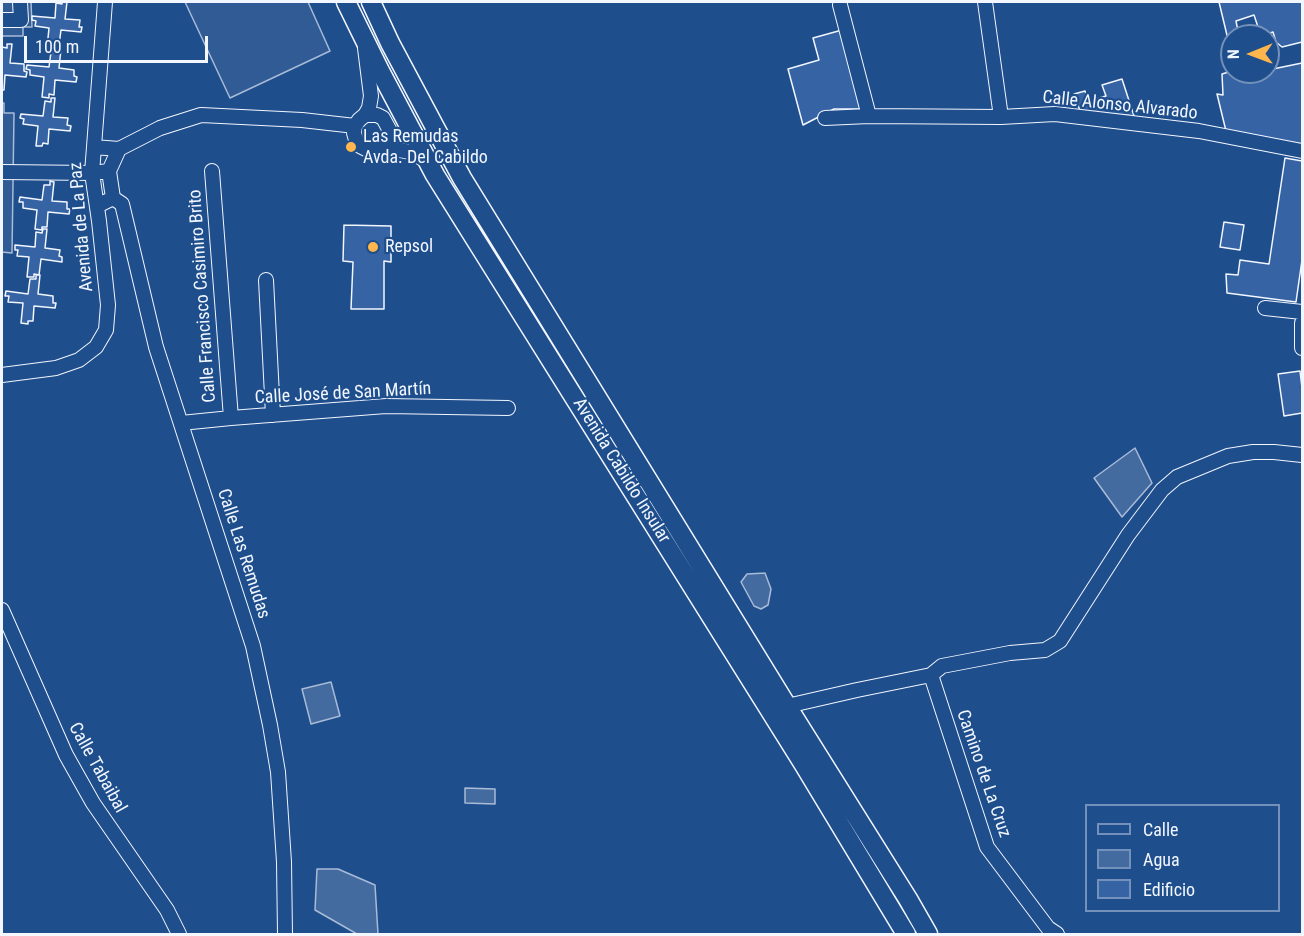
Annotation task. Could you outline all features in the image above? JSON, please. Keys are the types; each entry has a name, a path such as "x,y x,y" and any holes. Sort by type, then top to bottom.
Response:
{"main road":[{"name":"Avenida Cabildo Insular","path":"346,2 427,160 906,934"},
{"name":"Avenida Cabildo Insular","path":"371,2 390,43 462,178 928,934"}],"street":[{"path":"2,20 21,20 20,2"},
{"name":"Avenida de La Paz","path":"2,375 56,368 79,360 96,346 106,330 108,305 92,173 105,2"},
{"path":"985,2 1001,117"},
{"path":"840,5 869,116"},
{"path":"364,40 371,96 369,108 355,126 356,140 360,146 368,150 394,149 410,152 427,160"},
{"name":"Calle Alonso Alvarado","path":"825,118 1001,117 1055,114 1199,131 1302,151"},
{"path":"94,147 119,149 160,128 201,115 302,120 355,126"},
{"path":"365,115 377,115 387,123 389,135 383,146 377,149"},
{"path":"2,172 92,173 109,171 119,149"},
{"name":"Calle Las Remudas","path":"109,171 113,198 122,204 156,347 254,646 278,772 284,862 285,934"},
{"name":"Calle Francisco Casimiro Brito","path":"212,171 231,417"},
{"path":"97,206 113,198"},
{"path":"266,280 273,415"},
{"path":"1265,308 1302,312"},
{"path":"1302,323 1302,348"},
{"name":"Calle José de San Martín","path":"181,423 231,417 386,406 508,408"},
{"path":"787,706 931,675 942,666 1011,653 1045,650 1060,641 1128,535 1162,490 1177,477 1228,456 1253,452 1302,455"},
{"name":"Calle Tabaibal","path":"2,610 66,754 93,803 167,910 179,934"},
{"name":"Camino de La Cruz","path":"931,675 987,847 1048,928 1057,934"}],"shaded area":[{"path":"2,2 31,2 32,27 23,27 23,36 2,36"},
{"path":"185,2 308,2 330,51 230,98"},
{"path":"2,103 4,103 4,113 14,113 12,253 2,252"}],"water":[{"path":"1135,448 1152,483 1122,517 1094,478"},
{"path":"765,573 771,589 768,605 761,609 754,606 741,582 747,574"},
{"path":"331,682 340,716 311,724 302,689"},
{"path":"465,788 495,789 495,804 465,803"},
{"path":"317,869 338,869 375,885 378,934 357,934 315,910"}],"building":[{"path":"62,2 67,2 65,19 80,20 81,32 61,30 59,45 47,48 49,28 35,26 36,21 32,20 32,16 55,18 56,3 62,4"},
{"path":"1219,2 1302,2 1302,42 1282,47 1280,45 1280,24 1257,24 1254,15 1236,21 1237,24 1224,24"},
{"path":"842,30 863,109 834,109 803,125 788,69 819,60 813,38"},
{"path":"7,44 12,44 10,63 24,64 24,71 27,72 26,77 5,75 4,90 2,90 2,47 7,48"},
{"path":"57,49 61,49 59,68 74,70 74,76 77,77 76,82 55,80 54,95 49,94 49,98 42,97 44,77 30,75 30,70 26,69 27,65 49,67 51,52 57,53"},
{"path":"1302,63 1302,144 1226,131 1217,94 1223,95 1222,84 1280,84 1280,68"},
{"path":"1122,79 1134,116 1080,111 1074,94 1085,91 1088,101 1106,96 1102,85"},
{"path":"51,98 55,98 53,117 68,118 67,125 71,126 70,131 49,129 48,144 43,143 42,146 36,146 38,126 23,124 24,119 20,118 21,114 43,116 45,101 51,102"},
{"path":"1285,158 1302,161 1302,260 1296,302 1227,293 1226,274 1238,275 1240,260 1269,264"},
{"path":"50,181 54,182 52,201 67,202 67,209 70,209 69,214 48,212 47,227 42,227 42,230 35,229 37,210 23,208 23,202 19,202 20,197 42,200 44,185 50,185"},
{"path":"1224,222 1244,225 1240,250 1220,247"},
{"path":"344,225 391,226 391,262 384,261 384,309 351,309 353,262 343,261"},
{"path":"43,229 47,229 45,248 60,250 59,256 62,257 62,262 41,259 39,275 34,274 34,277 27,277 29,257 17,256 18,250 15,250 15,245 35,247 36,232 42,233"},
{"path":"36,275 40,275 38,294 53,296 53,303 56,303 55,308 34,306 33,321 28,321 28,324 21,323 23,303 8,302 9,296 5,296 6,291 28,294 30,279 36,279"},
{"path":"1300,371 1302,413 1284,416 1278,374"}],"place":[{"name":"Las Remudas Avda. Del Cabildo","path":"351,147"},
{"name":"Repsol","path":"373,247"}]}
